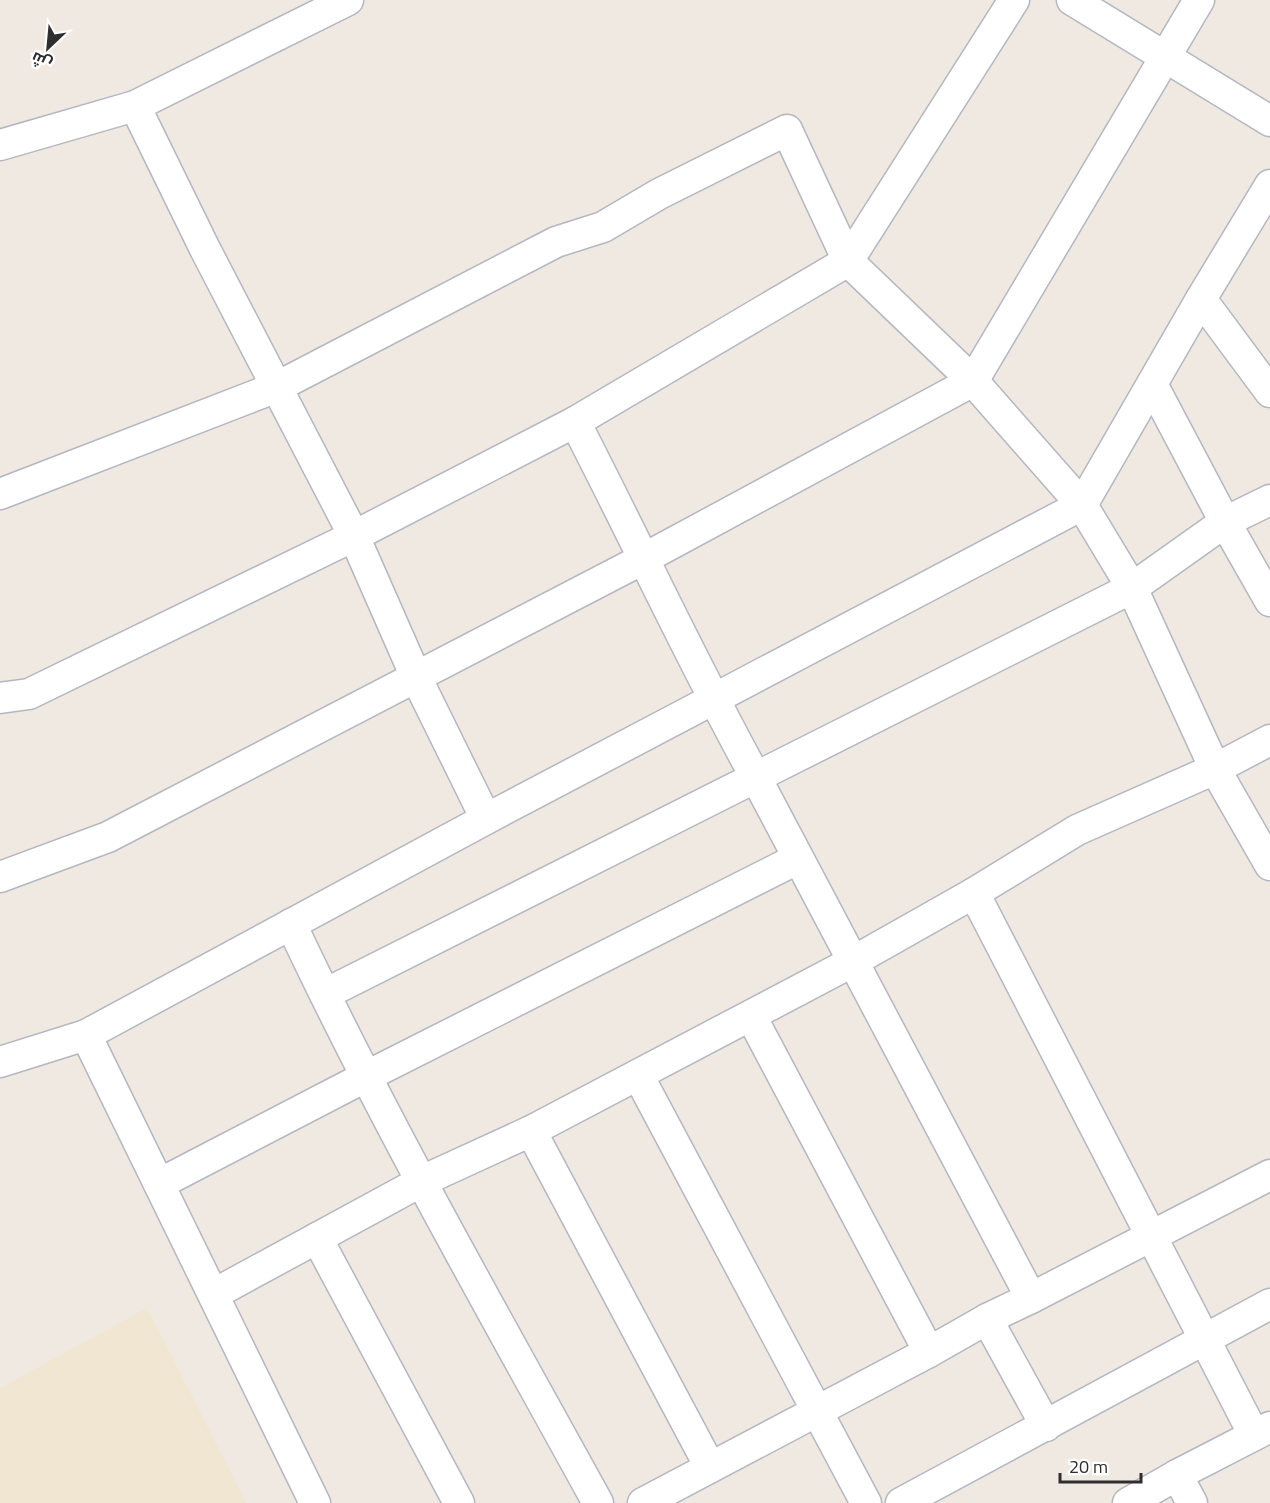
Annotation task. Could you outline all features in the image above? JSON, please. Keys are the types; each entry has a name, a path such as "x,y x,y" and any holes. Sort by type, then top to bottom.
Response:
{"street":[{"path":"0,145 135,106 348,0"},
{"path":"0,698 29,694 354,536 575,422 848,261 1014,0"},
{"path":"1072,0 1270,121"},
{"path":"0,877 108,837 645,558 973,381 1199,0"},
{"path":"135,106 354,536 416,677 486,819"},
{"path":"0,494 277,387 556,242 603,227 659,194 786,130 848,261 973,381 1082,505 1132,588 1215,769 1270,865"},
{"path":"0,1062 86,1035 486,819 1082,505 1270,185"},
{"path":"1201,299 1270,392"},
{"path":"1152,384 1270,601"},
{"path":"575,422 645,558 713,700 1031,1298"},
{"path":"325,994 1132,588 1225,522 1270,500"},
{"path":"214,1294 422,1182 531,1131 852,962 974,893 1077,830 1215,769 1270,740"},
{"path":"159,1184 367,1076 797,859"},
{"path":"974,893 1205,1339 1262,1431 1128,1503"},
{"path":"291,924 422,1182 598,1503"},
{"path":"750,1016 929,1352"},
{"path":"86,1035 315,1503"},
{"path":"638,1075 866,1503"},
{"path":"531,1131 710,1467"},
{"path":"643,1503 987,1319 1270,1175"},
{"path":"317,1238 459,1503"},
{"path":"900,1503 1270,1304"},
{"path":"987,1319 1046,1426"},
{"path":"1177,1475 1192,1503"}],"shaded area":[{"path":"147,1308 246,1503 0,1503 0,1388"}]}
